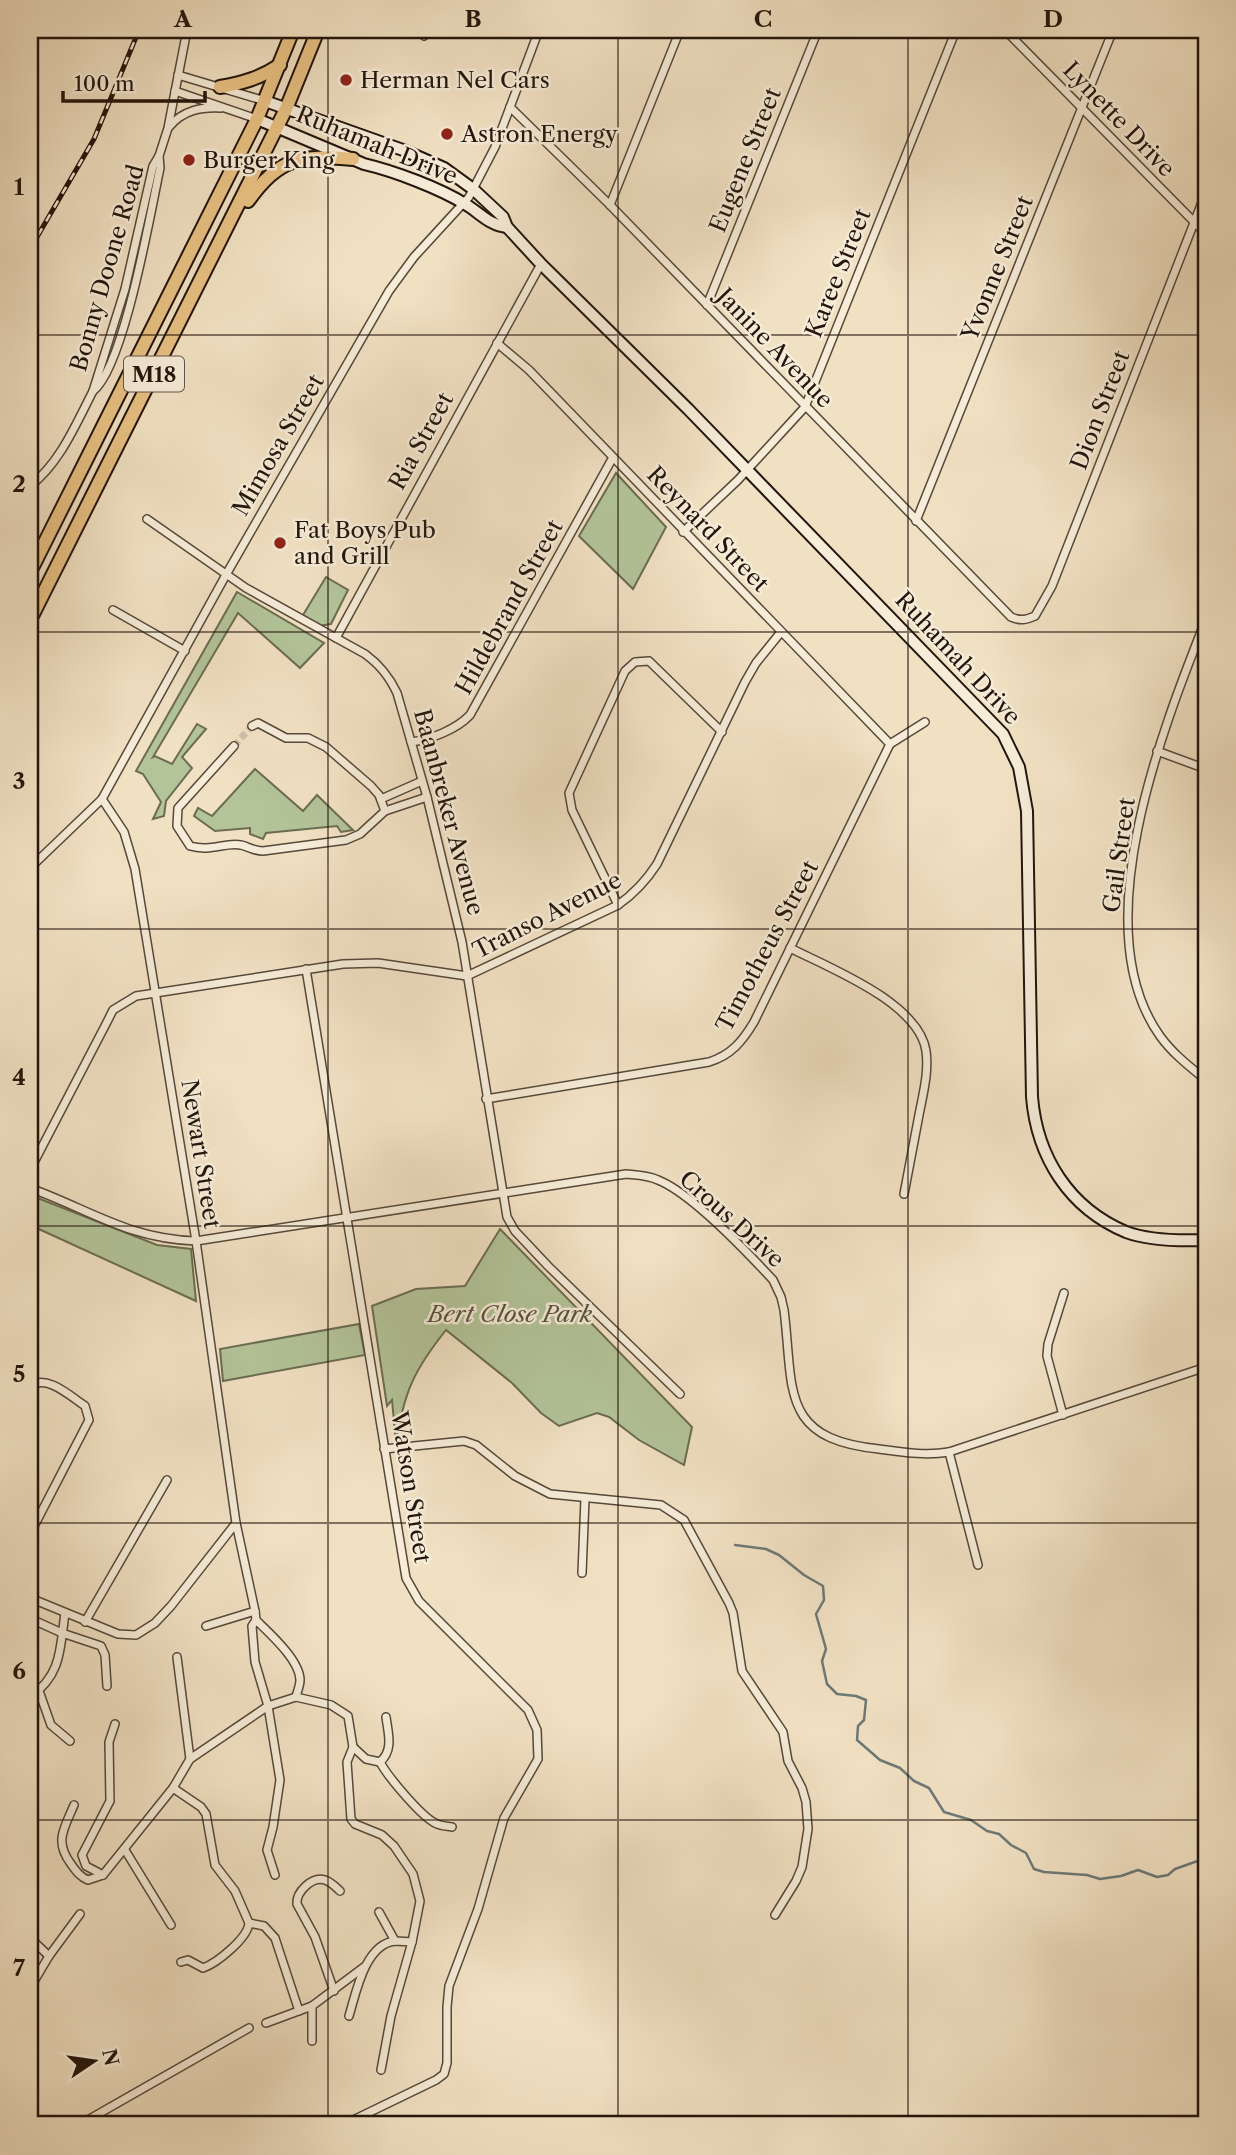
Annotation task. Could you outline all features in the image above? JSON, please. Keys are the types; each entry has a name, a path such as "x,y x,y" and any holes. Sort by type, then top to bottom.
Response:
{"main road":[{"name":"M18","path":"30,572 257,119 293,30"},
{"name":"M18","path":"30,620 286,110 318,30"},
{"path":"220,86 248,82 262,77 280,65"},
{"path":"227,230 260,184 283,166 308,157 353,159"}],"street":[{"name":"Bonny Doone Road","path":"30,486 46,471 63,448 93,391 101,384 107,372 136,281 160,168 159,156 168,128 187,30"},
{"name":"Mimosa Street","path":"30,868 102,799 227,573 389,291 414,257 473,190 495,146 539,30"},
{"path":"610,205 680,30"},
{"name":"Eugene Street","path":"707,305 818,30"},
{"name":"Karee Street","path":"683,532 747,470 805,407 956,30"},
{"name":"Lynette Drive","path":"1005,30 1206,234"},
{"name":"Yvonne Street","path":"916,521 1113,30"},
{"name":"Ruhamah Drive","path":"178,75 220,86 403,150 444,168 473,190 503,217 507,227 541,264 988,716 1012,749 1023,787 1028,831 1032,1097 1040,1144 1060,1179 1080,1202 1107,1221 1126,1231 1166,1239 1206,1240"},
{"name":"Ruhamah Drive","path":"175,90 229,108 353,159 382,168 464,203 497,226 507,227"},
{"name":"Ruhamah Drive","path":"168,128 192,110 202,107 229,108"},
{"name":"Janine Avenue","path":"510,107 610,205 1011,617"},
{"name":"Dion Street","path":"1011,617 1024,621 1035,617 1052,586 1206,192"},
{"name":"Ria Street","path":"336,638 541,264"},
{"name":"Reynard Street","path":"497,343 529,370 890,744"},
{"name":"Hildebrand Street","path":"411,742 423,741 463,722 470,715 612,459"},
{"name":"Baanbreker Avenue","path":"147,519 246,588 372,659 390,677 427,797 463,942 504,1209 515,1231 680,1395"},
{"path":"113,610 185,651"},
{"name":"Gail Street","path":"1206,619 1157,751 1136,837 1128,918 1130,953 1147,1013 1161,1037 1185,1063 1206,1080"},
{"name":"Transo Avenue","path":"30,1170 113,1010 136,996 343,964 378,963 467,976 618,905 646,881 657,864 756,663 780,632"},
{"path":"618,905 572,810 569,793 625,671 635,662 649,661 722,733"},
{"path":"890,744 925,722"},
{"path":"252,726 258,723 286,738 312,738 371,786 381,799 385,811"},
{"name":"Timotheus Street","path":"486,1099 709,1062 721,1058 744,1040 890,744"},
{"path":"234,746 178,808 177,826 190,846 208,850 239,845 254,851 263,851 346,840 360,834 385,811 427,797"},
{"path":"1157,751 1206,769"},
{"path":"381,799 422,781"},
{"name":"Newart Street","path":"102,799 117,821 130,848 156,992 196,1241 236,1523 255,1611 256,1620 252,1626 255,1662 268,1706 280,1780 267,1850 275,1875"},
{"path":"790,948 841,973 900,1008 913,1021 923,1040 927,1075 904,1194"},
{"name":"Watson Street","path":"306,969 401,1560 411,1590 419,1601 528,1710 535,1724 538,1740 538,1759 504,1818 478,1909 449,1986 447,2063 444,2074 343,2125"},
{"name":"Crous Drive","path":"30,1188 125,1229 161,1239 196,1241 626,1174 651,1177 669,1185 719,1227 778,1288 784,1310 793,1394 799,1412 824,1435 847,1444 928,1454 949,1452 1206,1367"},
{"path":"1063,1415 1047,1356 1048,1343 1064,1293"},
{"path":"30,1386 40,1381 47,1382 87,1409 88,1424 30,1534"},
{"path":"384,1449 428,1443 470,1443 490,1455 515,1476 550,1494 662,1505 684,1520 729,1603 743,1671 783,1732 788,1761 806,1802 808,1829 802,1867 775,1915"},
{"path":"949,1452 978,1565"},
{"path":"85,1622 167,1480"},
{"path":"582,1573 585,1499"},
{"path":"30,1598 85,1622 127,1636 146,1630 171,1606 236,1523"},
{"path":"206,1626 255,1611"},
{"path":"30,1697 39,1691 59,1661 65,1613"},
{"path":"31,1619 101,1646 106,1655 107,1685"},
{"path":"256,1620 276,1640 297,1669 300,1681 296,1697"},
{"path":"177,1657 190,1759"},
{"path":"39,1691 51,1725 69,1741"},
{"path":"74,1805 62,1833 62,1849 85,1880 94,1880 103,1875 125,1850 173,1788 190,1759 268,1706 296,1697 331,1705 344,1712 350,1721 352,1747 347,1762 349,1814 355,1824 388,1839 413,1874 420,1901 412,1942 391,2016 381,2070"},
{"path":"380,1762 389,1752 386,1717"},
{"path":"103,1875 86,1866 82,1855 110,1801 109,1742 115,1724"},
{"path":"352,1747 366,1759 380,1762 388,1775 430,1820 452,1827"},
{"path":"173,1788 201,1807 206,1814 215,1865 234,1891 249,1923 245,1937 212,1964 203,1968 188,1960 181,1962"},
{"path":"125,1850 171,1925"},
{"path":"334,1991 315,1937 296,1902 302,1889 318,1880 326,1881 340,1891"},
{"path":"379,1912 395,1941"},
{"path":"30,1988 49,1956 80,1914"},
{"path":"249,1923 264,1926 275,1938 299,2011"},
{"path":"30,1938 49,1956"},
{"path":"266,2023 312,2006 364,1967 384,1945 395,1941 412,1942"},
{"path":"349,2016 364,1967"},
{"path":"312,2006 312,2041"},
{"path":"79,2125 249,2028"}],"green space":[{"path":"616,473 666,527 633,589 579,536"},
{"path":"326,577 348,590 331,624 318,626 303,615"},
{"path":"237,592 324,643 300,668 238,613 153,757 172,764 197,724 206,729 182,757 192,768 166,801 164,816 153,819 161,802 143,774 136,771"},
{"path":"255,769 303,811 317,795 353,830 341,832 337,826 266,833 263,839 250,834 250,828 215,831 194,816 198,808 212,816"},
{"path":"30,1195 157,1245 191,1249 196,1301 30,1225"},
{"name":"Bert Close Park","path":"500,1229 692,1427 684,1465 639,1440 609,1417 597,1413 559,1426 541,1413 512,1383 446,1330 412,1382 396,1443 392,1400 387,1406 372,1306 416,1289 465,1286"},
{"path":"359,1324 365,1355 223,1381 220,1349"}],"waterway":[{"path":"735,1545 766,1549 779,1555 823,1586 824,1600 816,1614 826,1649 822,1661 827,1684 837,1694 866,1700 864,1720 858,1726 857,1740 880,1760 900,1768 914,1781 929,1788 944,1812 971,1820 987,1831 999,1834 1026,1853 1034,1869 1044,1872 1087,1875 1100,1879 1138,1870 1157,1877 1168,1875 1175,1869 1206,1858"}],"tunnel":[{"path":"234,746 252,726"}],"railway":[{"path":"30,249 94,139 139,30"}],"place":[{"name":"Herman Nel Cars","path":"346,80"},
{"name":"Astron Energy","path":"447,134"},
{"name":"Burger King","path":"189,160"},
{"name":"Fat Boys Pub and Grill","path":"280,543"}]}
